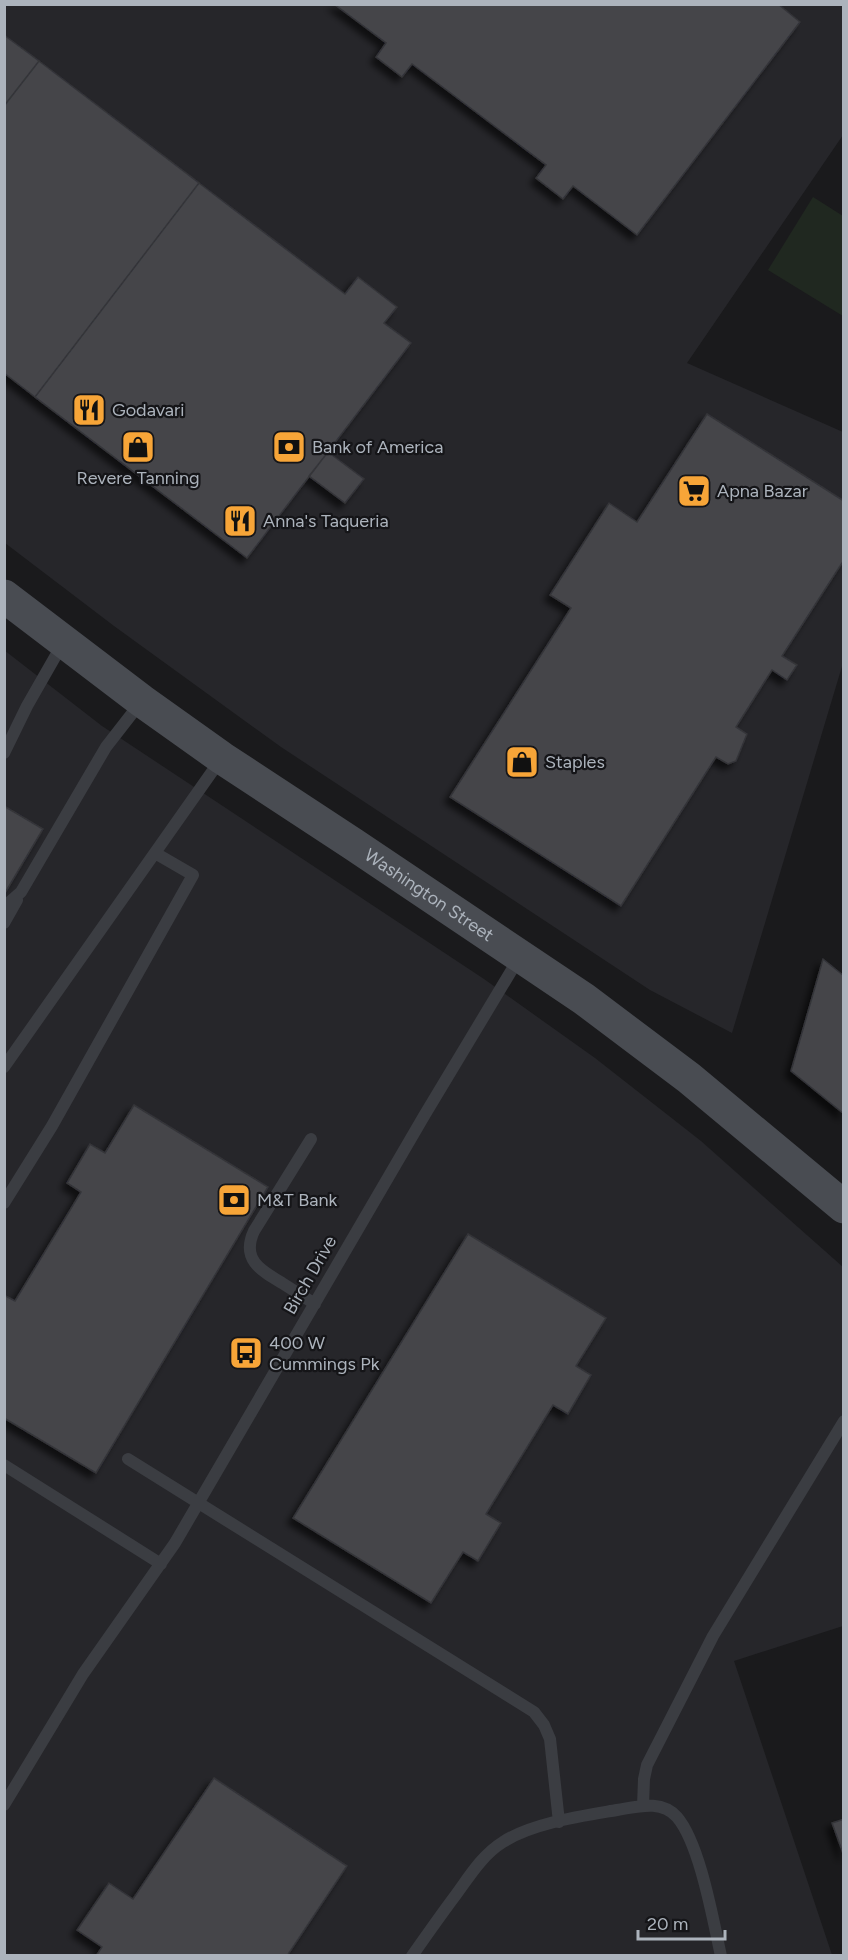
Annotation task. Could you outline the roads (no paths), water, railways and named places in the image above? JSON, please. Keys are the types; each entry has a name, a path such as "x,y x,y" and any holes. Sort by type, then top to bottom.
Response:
{"main road":[{"name":"Washington Street","path":"4,596 142,701 222,758 584,999 655,1051 734,1114 843,1207"}],"lane":[{"path":"4,753 63,642"},
{"path":"4,923 106,747 142,701"},
{"path":"4,1067 222,758"},
{"path":"4,1203 52,1126 193,875 155,853"},
{"path":"4,907 17,896 24,886"},
{"name":"Birch Drive","path":"4,1805 83,1674 161,1564 199,1503 520,957"},
{"path":"311,1139 254,1231 250,1248 253,1260 260,1269 315,1304"},
{"path":"643,1806 647,1765 713,1636 843,1420"},
{"path":"128,1459 534,1712 544,1725 550,1739 559,1822"},
{"path":"4,1465 161,1564"},
{"path":"412,1956 475,1868 493,1849 519,1833 559,1822 656,1805 671,1812 684,1827 694,1851 722,1956"}],"place":[{"name":"Godavari","path":"89,410"},
{"name":"Revere Tanning","path":"138,447"},
{"name":"Bank of America","path":"289,447"},
{"name":"Apna Bazar","path":"694,491"},
{"name":"Anna's Taqueria","path":"240,521"},
{"name":"Staples","path":"522,762"},
{"name":"M&T Bank","path":"234,1200"},
{"name":"400 W Cummings Pk","path":"246,1353"}]}
